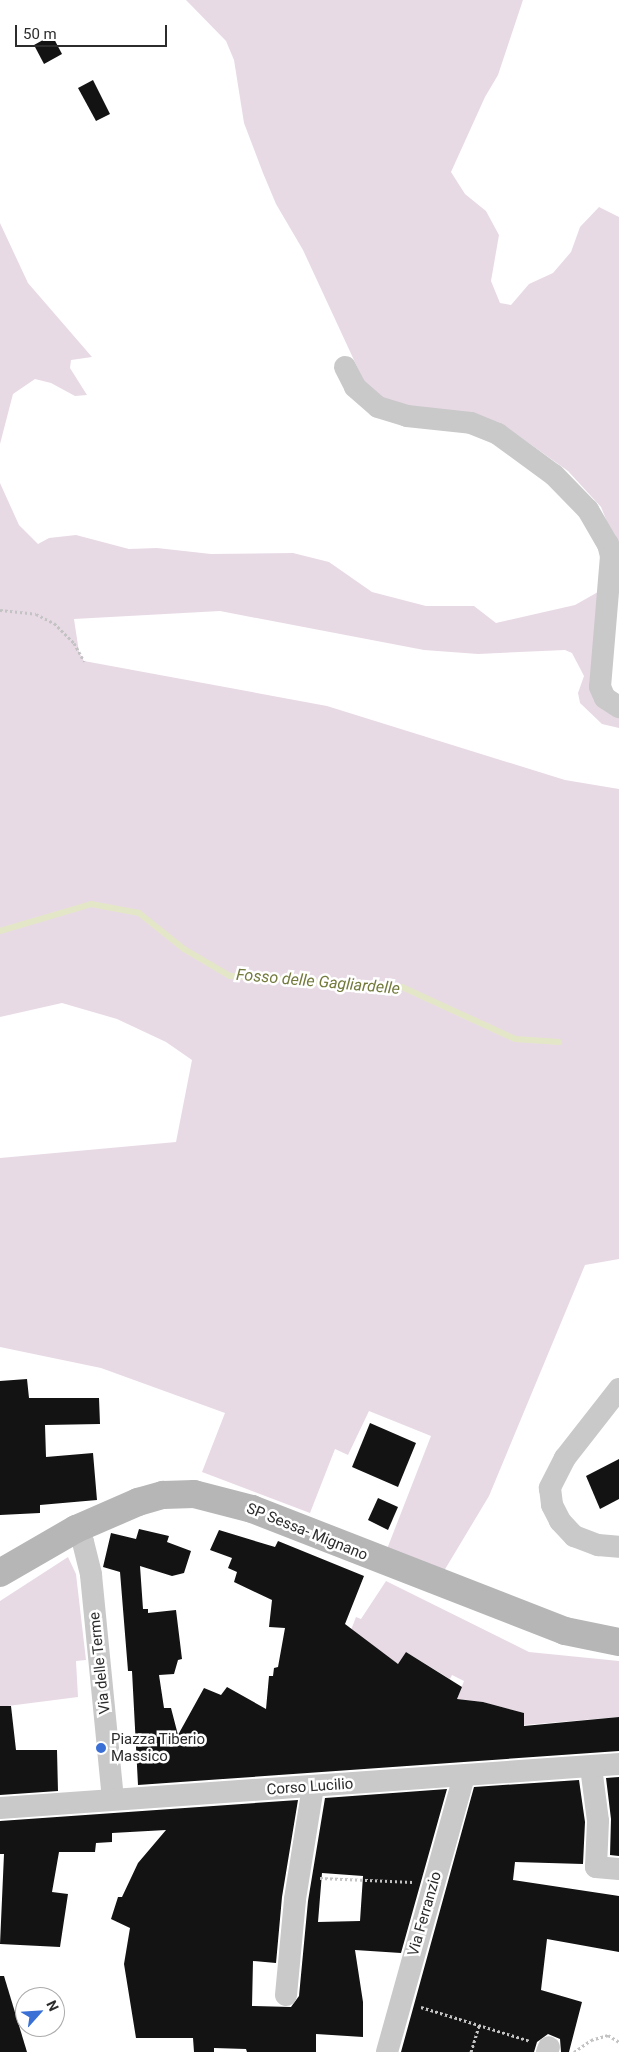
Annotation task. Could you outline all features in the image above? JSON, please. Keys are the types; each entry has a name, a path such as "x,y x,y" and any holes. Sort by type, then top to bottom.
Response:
{"street":[{"path":"345,367 355,387 378,407 407,416 471,424 498,434 554,475 588,510 608,544 611,556 600,687 605,698 619,707"},
{"path":"619,1389 565,1458 550,1488 552,1505 560,1521 574,1536 598,1545 619,1548"},
{"name":"SP Sessa- Mignano","path":"0,1573 76,1529 150,1498 171,1494 202,1495 252,1510 565,1631 619,1642"},
{"name":"Via delle Terme","path":"76,1529 83,1542 92,1575 113,1800"},
{"name":"Corso Lucilio","path":"0,1808 619,1764"},
{"path":"591,1767 598,1821 596,1868 619,1869"},
{"name":"Via Ferranzio","path":"387,2052 464,1776"},
{"path":"286,1995 286,1967 313,1787"}],"path":[{"path":"0,610 36,614 54,623 74,643 84,661"},
{"path":"298,1877 434,1883"},
{"path":"402,2000 548,2050"},
{"path":"470,2052 479,2025"},
{"path":"574,2052 591,2040 608,2034 619,2042"}],"shaded area":[{"path":"186,0 523,0 498,75 485,97 451,172 465,194 486,211 499,235 491,281 500,303 511,305 529,284 553,273 571,252 580,227 599,207 619,217 619,565 614,539 601,507 568,471 516,434 388,401 366,386 303,250 276,204 263,173 244,123 234,60 226,41"},
{"path":"0,223 28,283 92,357 71,360 70,368 87,395 75,396 51,383 35,379 13,394 0,444"},
{"path":"0,483 19,525 38,544 49,538 76,535 129,549 157,548 211,554 293,553 329,562 372,592 426,606 474,606 496,623 575,605 598,592 596,634 619,717 619,728 602,724 580,703 578,693 584,676 572,653 565,650 478,654 424,650 220,611 74,619 79,652 84,661 327,706 565,780 619,789 619,1259 585,1265 489,1496 444,1571 387,1549 431,1436 369,1411 348,1455 335,1449 310,1513 202,1472 225,1413 101,1368 0,1347 0,1158 176,1142 192,1060 166,1042 117,1019 62,1003 0,1017"},
{"path":"68,1557 76,1574 86,1660 76,1661 78,1697 0,1707 0,1601"},
{"path":"386,1581 529,1652 619,1661 619,1717 524,1725 524,1713 483,1702 457,1699 464,1681 452,1675 450,1679 406,1652 398,1664 351,1630 356,1617 361,1619"}],"building":[{"path":"52,35 62,54 44,64 34,45"},
{"path":"93,80 110,114 96,121 78,88"},
{"path":"27,1379 29,1398 99,1398 100,1424 45,1425 46,1457 93,1453 97,1500 40,1505 40,1513 0,1515 0,1381"},
{"path":"370,1423 416,1443 398,1487 352,1467"},
{"path":"619,1459 619,1499 600,1509 586,1476"},
{"path":"378,1498 398,1507 388,1530 368,1520"},
{"path":"139,1529 169,1536 167,1542 191,1551 184,1573 172,1576 140,1566 143,1609 148,1609 148,1613 176,1610 182,1659 178,1660 174,1674 159,1675 164,1708 171,1708 178,1735 204,1688 221,1695 227,1687 266,1709 269,1676 273,1676 274,1668 278,1667 285,1628 269,1627 272,1600 234,1582 237,1572 228,1568 232,1558 210,1550 219,1530 275,1547 278,1541 364,1576 345,1624 398,1664 406,1652 462,1687 457,1699 483,1702 524,1713 524,1726 619,1717 619,1751 138,1785 132,1671 128,1671 120,1572 103,1567 111,1533 136,1539"},
{"path":"0,1706 11,1706 16,1750 57,1750 58,1791 0,1795"},
{"path":"619,1777 619,1856 610,1855 611,1819 606,1778"},
{"path":"579,1780 585,1822 583,1864 515,1862 513,1880 619,1896 619,1952 547,1939 541,1990 582,2002 569,2052 561,2052 560,2039 548,2034 537,2042 534,2052 401,2052 474,1787"},
{"path":"447,1789 401,1953 355,1950 363,2002 363,2037 316,2034 316,2052 247,2052 246,2049 214,2048 214,2052 194,2052 193,2038 136,2038 124,1964 130,1928 111,1919 118,1897 122,1897 138,1863 166,1830 112,1833 112,1842 96,1843 95,1852 59,1852 52,1892 68,1894 60,1947 0,1944 4,1854 0,1854 0,1821 298,1800 282,1897 276,1963 253,1961 252,2006 291,2007 299,1996 308,1901 325,1798","holes":["322,1873 363,1876 360,1921 318,1922"]},
{"path":"0,1976 4,1976 15,2012 15,2037 22,2037 27,2052 0,2052"}],"waterway":[{"name":"Fosso delle Gagliardelle","path":"0,931 91,904 139,913 184,949 230,976 402,987 515,1039 559,1042"}],"place":[{"name":"Piazza Tiberio Massico","path":"101,1748"}]}
